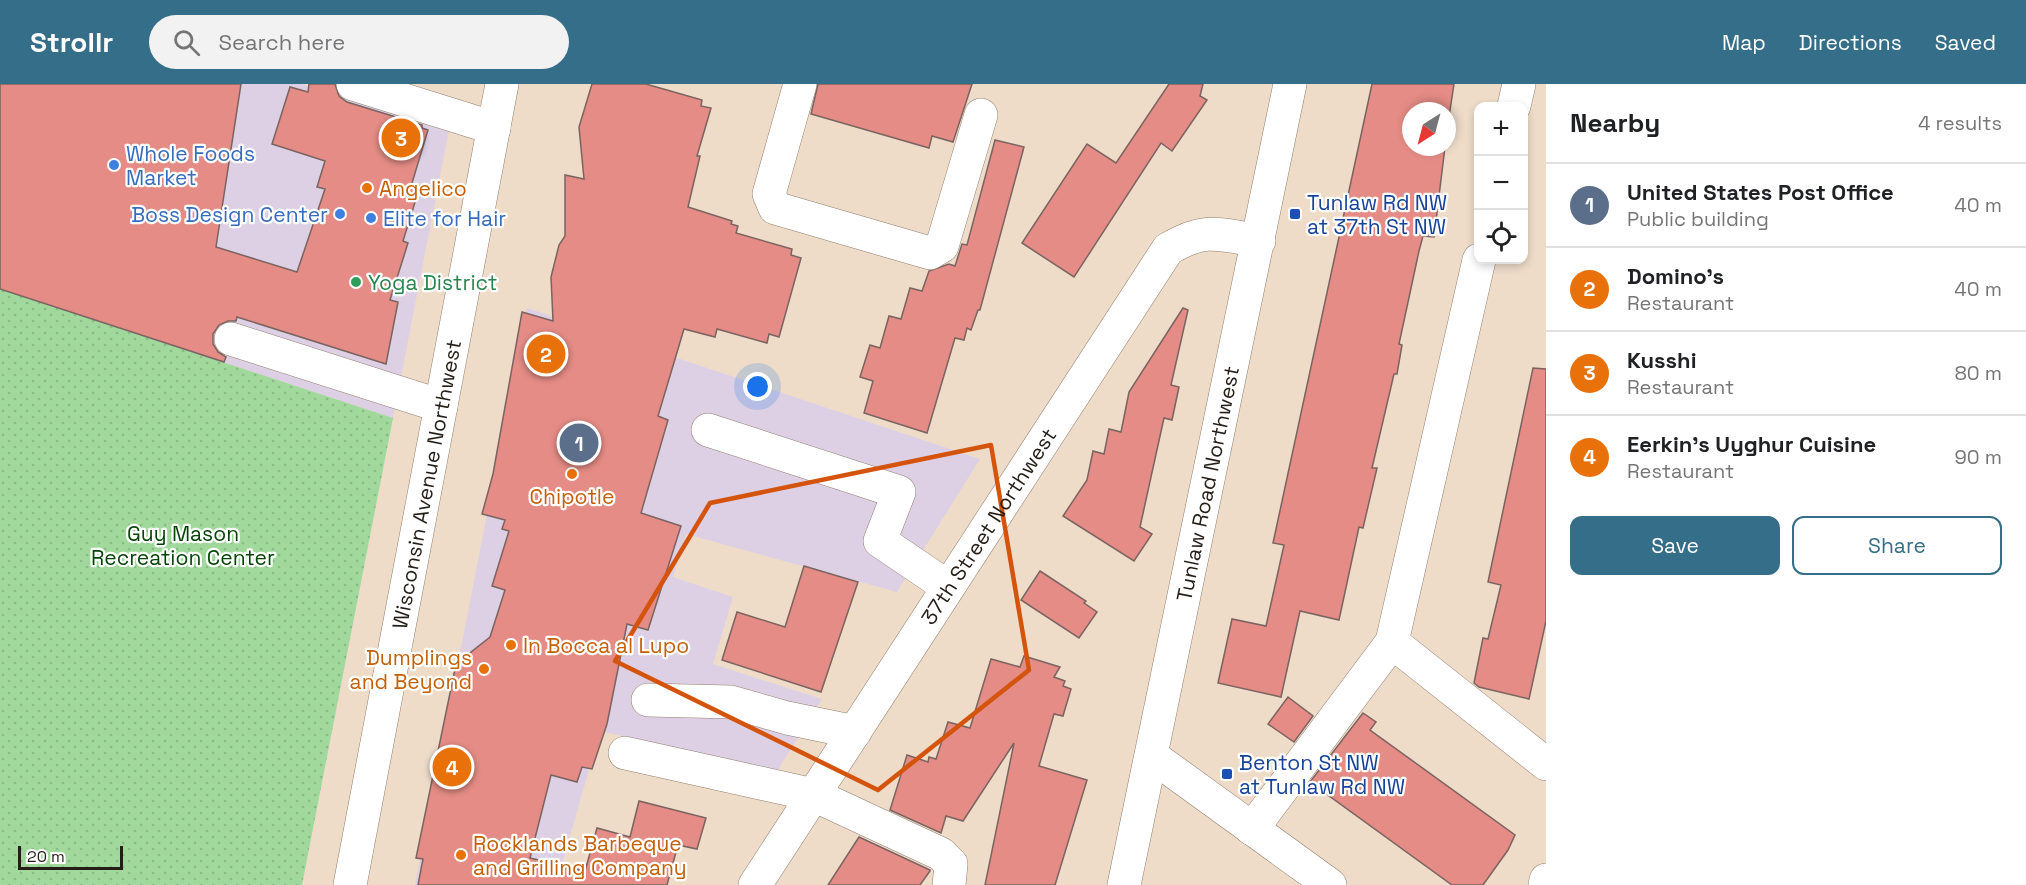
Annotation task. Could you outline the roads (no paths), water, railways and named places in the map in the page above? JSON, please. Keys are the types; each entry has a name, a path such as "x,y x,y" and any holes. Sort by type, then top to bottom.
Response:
{"street":[{"path":"353,84 494,128"},
{"name":"Wisconsin Avenue Northwest","path":"350,885 502,84"},
{"path":"800,84 769,194 775,208 930,253 942,246 981,115"},
{"name":"Tunlaw Road Northwest","path":"1124,885 1290,84"},
{"path":"1515,102 1519,84"},
{"name":"37th Street Northwest","path":"755,885 1168,249 1188,236 1210,233 1259,241"},
{"path":"1252,829 1392,642 1478,264"},
{"path":"231,339 441,406"},
{"path":"708,430 899,492 880,541 948,587"},
{"path":"1392,642 1546,764"},
{"path":"648,700 731,702 787,718 855,732"},
{"path":"626,753 814,795 941,854 951,864 949,885"},
{"path":"1152,756 1330,885"},
{"path":"1545,885 1546,880"}],"place":[{"name":"Kusshi","path":"401,138"},
{"name":"Whole Foods Market","path":"114,165"},
{"name":"Angelico","path":"367,188"},
{"name":"Boss Design Center","path":"340,214"},
{"name":"Tunlaw Rd NW at 37th St NW","path":"1295,214"},
{"name":"Elite for Hair","path":"371,218"},
{"name":"Yoga District","path":"356,282"},
{"name":"Domino's","path":"546,354"},
{"name":"United States Post Office","path":"579,443"},
{"name":"Chipotle","path":"572,474"},
{"name":"In Bocca al Lupo","path":"511,645"},
{"name":"Dumplings and Beyond","path":"484,669"},
{"name":"Eerkin's Uyghur Cuisine","path":"452,767"},
{"name":"Benton St NW at Tunlaw Rd NW","path":"1227,774"},
{"name":"Rocklands Barbeque and Grilling Company","path":"461,855"}],"park label":[{"name":"Guy Mason Recreation Center","path":"183,545"}]}
